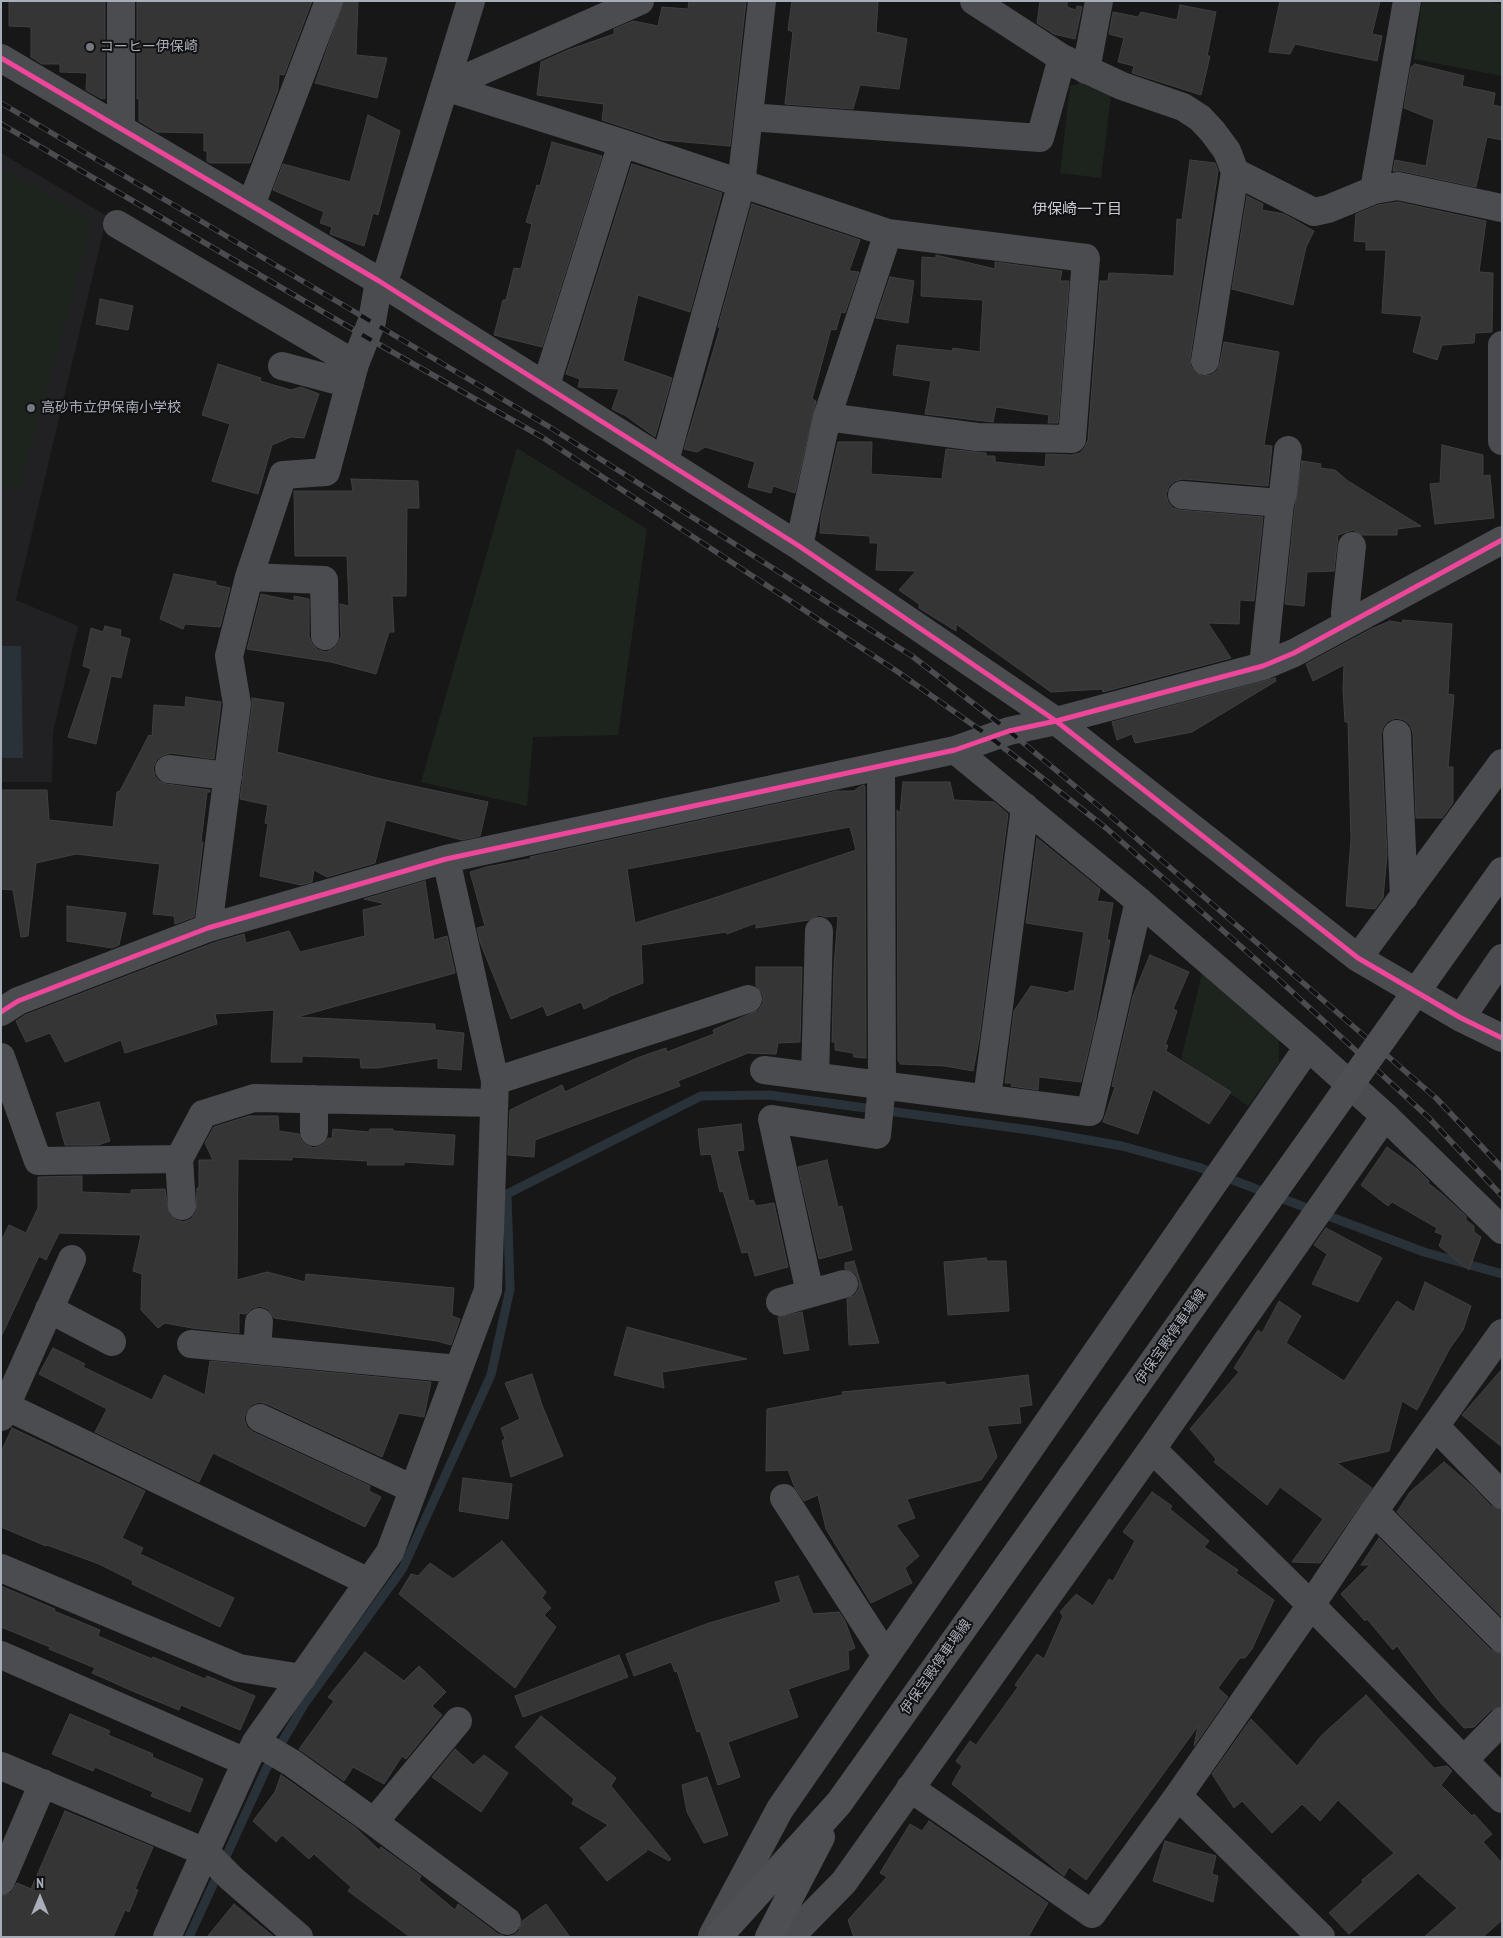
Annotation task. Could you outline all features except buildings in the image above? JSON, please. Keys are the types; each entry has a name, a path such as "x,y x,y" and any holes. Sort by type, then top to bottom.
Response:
{"main road":[{"name":"伊保宝殿停車場線","path":"718,1937 840,1802 1502,871"},
{"name":"伊保宝殿停車場線","path":"769,1937 840,1802"}],"street":[{"path":"121,1 121,129"},
{"path":"252,205 329,1"},
{"path":"208,928 237,704 229,656 249,577 283,475 326,472 353,374 372,321 379,281 388,270 471,1"},
{"path":"445,87 640,1"},
{"path":"665,461 741,184 762,1"},
{"path":"974,1 1062,58 1122,86 1183,107 1200,118 1213,132 1226,151 1235,172 1205,361"},
{"path":"1086,70 1099,1"},
{"path":"1374,190 1407,1"},
{"path":"1,58 379,281 799,546 1056,721 1358,958 1461,1018 1502,1038"},
{"path":"749,117 1040,138 1062,58"},
{"path":"445,87 622,143 888,233 1086,258 1072,439 977,437 827,416"},
{"path":"546,385 622,143"},
{"path":"1235,172 1314,212 1328,209 1374,190 1398,186 1502,208"},
{"path":"117,224 353,374"},
{"path":"799,546 827,416 888,233"},
{"path":"1502,345 1500,431 1502,441"},
{"path":"282,366 353,374"},
{"path":"1263,666 1280,503 1288,450"},
{"path":"1182,495 1280,503"},
{"path":"1,1012 18,1001 208,928 446,859 956,750 1009,731 1056,721 1263,666 1294,652 1502,540"},
{"path":"1346,624 1345,613 1352,546"},
{"path":"249,577 324,580 325,636"},
{"path":"1397,734 1404,897"},
{"path":"956,750 1139,901 1308,1047 1385,1116 1502,1230"},
{"path":"1358,958 1502,763"},
{"path":"810,1293 772,1119 877,1135 882,1085 881,766"},
{"path":"168,769 228,776"},
{"path":"987,1098 1025,807"},
{"path":"167,1937 251,1752 390,1552 488,1290 495,1092 446,859"},
{"path":"764,1070 1090,1112 1139,901"},
{"path":"815,1077 819,931"},
{"path":"1461,1018 1502,958"},
{"path":"182,1206 179,1159 203,1114 254,1098 314,1100 495,1092 748,998"},
{"path":"712,1937 780,1809 1308,1047"},
{"path":"1,1057 38,1161 179,1159"},
{"path":"314,1100 314,1132"},
{"path":"790,1937 844,1882 1385,1116"},
{"path":"72,1259 4,1412 369,1582"},
{"path":"780,1302 844,1284"},
{"path":"49,1309 112,1342"},
{"path":"257,1350 259,1322"},
{"path":"910,1788 1092,1914 1178,1796 1312,1605 1374,1511 1502,1333"},
{"path":"191,1344 458,1369"},
{"path":"260,1418 414,1489"},
{"path":"1435,1426 1502,1495"},
{"path":"1152,1448 1312,1605 1502,1799"},
{"path":"784,1498 886,1656"},
{"path":"1374,1511 1502,1639"},
{"path":"1,1568 239,1668 302,1678"},
{"path":"1,1656 251,1752 292,1763 507,1921"},
{"path":"374,1822 458,1721"},
{"path":"1464,1760 1502,1721"},
{"path":"1,1766 205,1852 231,1878 299,1937"},
{"path":"1,1881 43,1783"},
{"path":"1178,1796 1321,1937"}],"shaded area":[{"path":"1422,1 1485,1 1502,4 1502,76 1414,59"},
{"path":"1086,82 1111,95 1101,178 1060,173 1070,86"},
{"name":"高砂市立伊保南小学校","path":"1,153 107,216 16,600 78,626 53,732 52,782 1,782"},
{"path":"1,168 88,217 87,245 19,488 1,489"},
{"path":"517,448 647,529 618,735 533,737 527,806 421,782"},
{"path":"1,646 21,646 23,758 1,758"},
{"path":"1203,970 1279,1037 1279,1063 1248,1106 1181,1059"}],"waterway":[{"path":"189,1937 266,1769 305,1703 403,1568 491,1375 510,1289 507,1194 701,1096 769,1095 1037,1131 1122,1146 1198,1167 1424,1252 1502,1274"}],"railway":[{"path":"1,103 548,426 912,656 1009,731 1106,812 1436,1098 1502,1168"},
{"path":"1,124 366,337 542,437 898,672 990,737 1106,828 1277,978 1429,1118 1502,1196"}],"cycle path":[{"path":"1,58 379,281 799,546 1056,721 1358,958 1461,1018 1502,1038"},
{"path":"1,1012 18,1001 208,928 446,859 955,750 1009,731 1056,721 1263,666 1294,653 1502,540"}],"place":[{"name":"コーヒー伊保崎","path":"90,47"},
{"name":"高砂市立伊保南小学校","path":"31,408"}],"district":[{"name":"伊保崎一丁目","path":"1077,210"}]}
